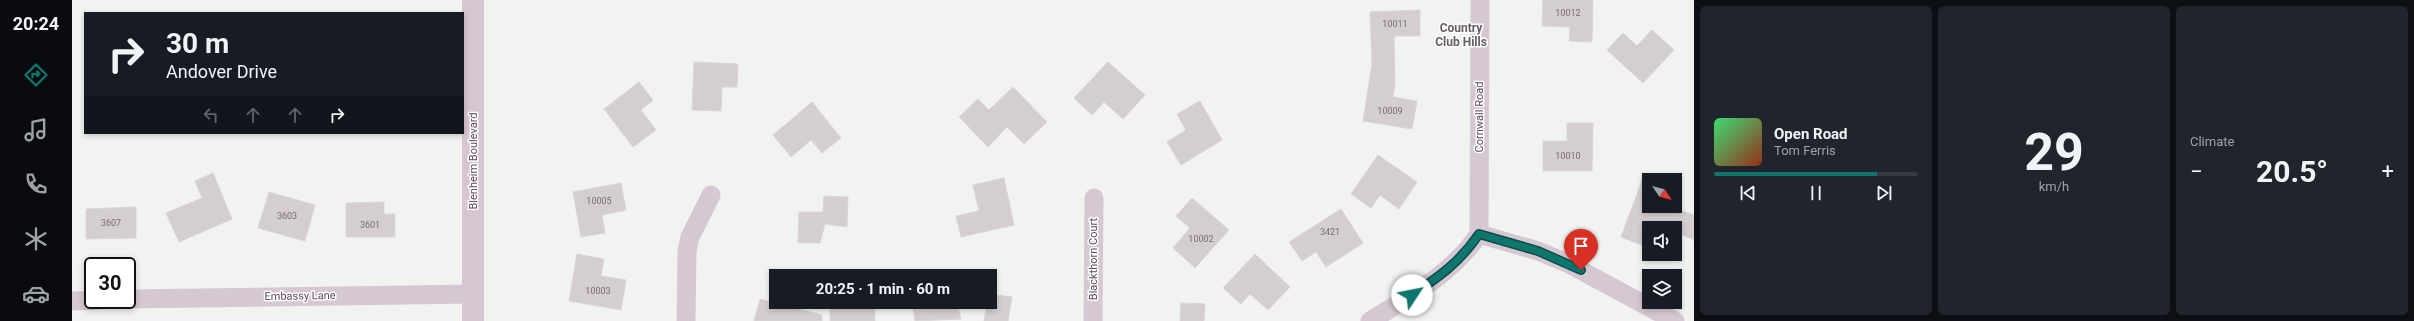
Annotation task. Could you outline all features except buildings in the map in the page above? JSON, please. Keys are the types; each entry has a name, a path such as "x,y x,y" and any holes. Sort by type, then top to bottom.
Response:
{"main road":[{"name":"Blenheim Boulevard","path":"473,0 473,321"}],"street":[{"name":"Cornwall Road","path":"1479,234 1480,0"},
{"path":"686,321 687,251 690,237 711,195"},
{"name":"Blackthorn Court","path":"1093,321 1094,198"},
{"path":"1370,321 1448,270 1467,252 1479,234 1538,251 1567,263 1675,321"},
{"name":"Embassy Lane","path":"136,300 472,294"},
{"path":"72,301 84,301"}],"district":[{"name":"Country Club Hills","path":"1461,35"}],"route":[{"path":"1412,295 1448,270 1467,252 1479,234 1538,251 1581,270"}]}
